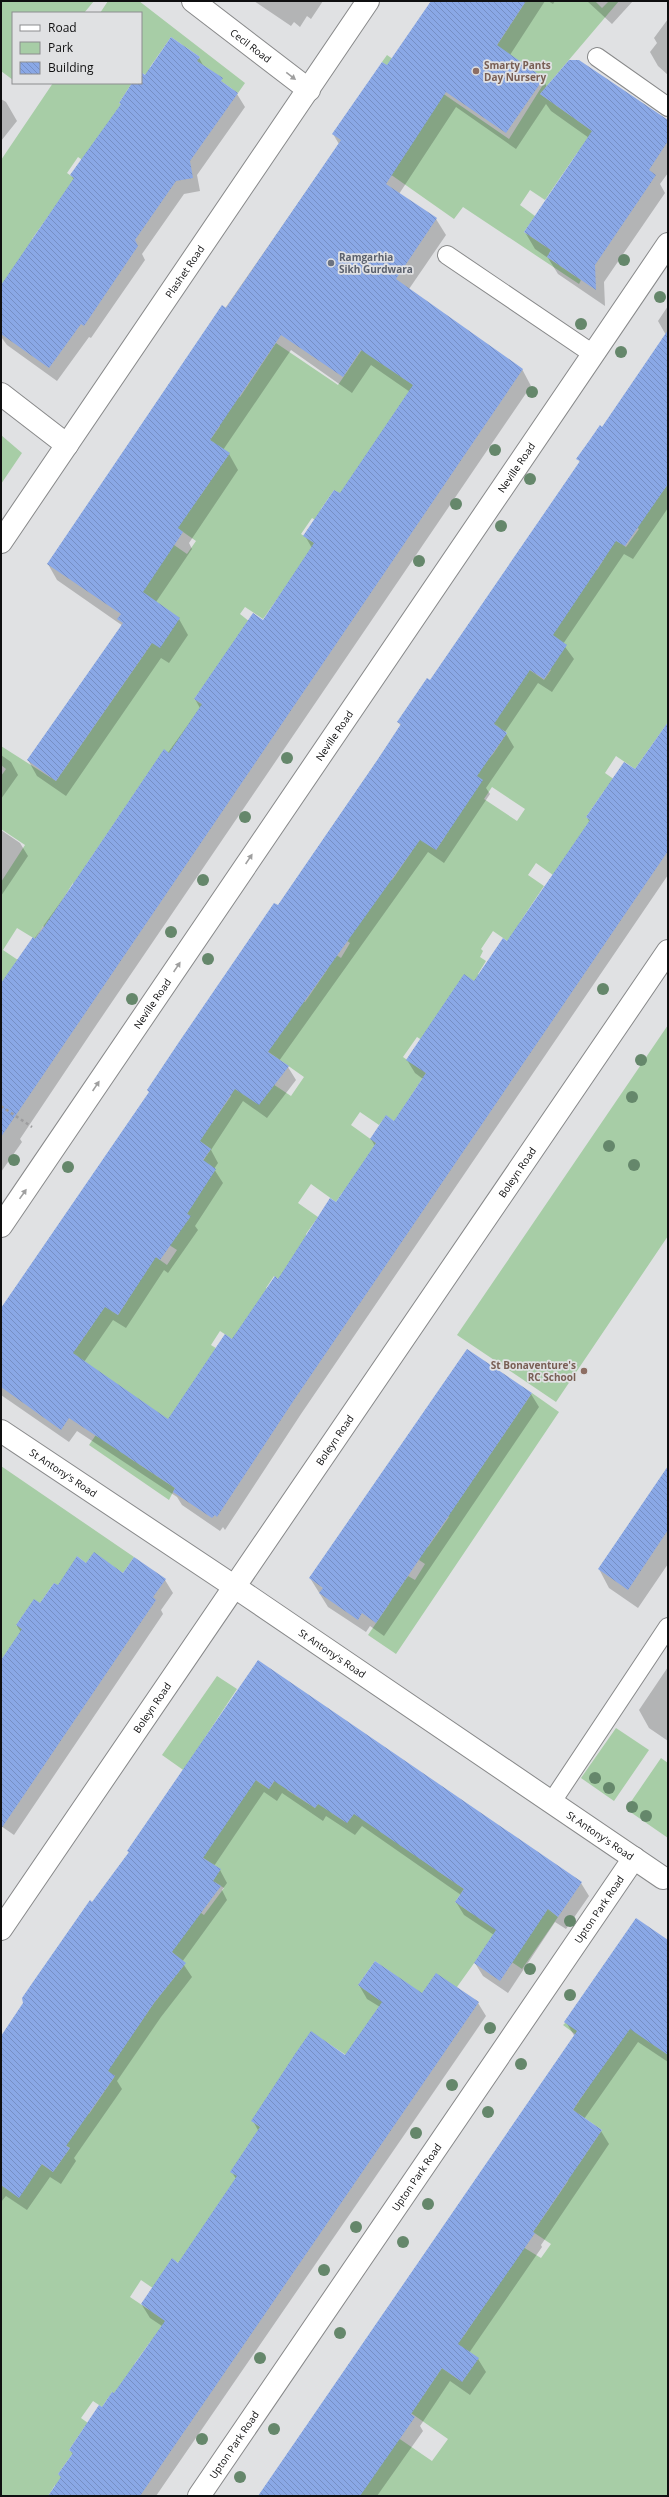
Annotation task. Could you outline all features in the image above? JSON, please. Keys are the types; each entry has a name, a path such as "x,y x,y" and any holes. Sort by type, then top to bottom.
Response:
{"street":[{"name":"Cecil Road","path":"193,1 309,90"},
{"name":"Plashet Road","path":"1,542 368,1"},
{"name":"Neville Road","path":"1,1226 282,809 668,244"},
{"path":"1,394 67,445"},
{"name":"Boleyn Road","path":"1,1929 668,951"},
{"name":"St Antony's Road","path":"1,1431 235,1587 662,1878"},
{"name":"Upton Park Road","path":"198,2496 634,1858"}],"lane":[{"path":"597,57 668,107"},
{"path":"447,255 593,354"},
{"path":"551,1802 668,1627"}],"path":[{"path":"1,1106 57,1145"}],"green space":[{"path":"1,1 94,1 85,12 12,12 12,79 1,71"},
{"path":"108,1 139,1 245,83 238,93 221,81 222,78 197,61 200,57 171,37 150,67 164,77 159,84 142,73 142,12 101,12"},
{"path":"526,1 595,1 602,8 609,1 619,1 540,94 619,150 577,153 545,200 530,190 520,205 535,216 524,232 551,250 547,257 581,280 579,284 463,207 454,219 390,174 433,98 382,62 387,55 509,139 546,80 522,63 488,59"},
{"path":"52,84 131,84 119,103 154,127 101,173 78,157 67,173 141,225 59,201 32,239 66,262 1,285 1,160"},
{"path":"388,311 400,376 444,406 341,494 334,490 321,509 326,527 312,518 301,534 316,544 263,619 245,607 240,614 250,622 194,699 229,723 196,771 164,750 86,865 117,887 105,904 73,883 56,910 76,948 43,926 35,939 17,928 3,950 52,983 1,983 1,882 25,845 1,829 1,776 6,769 1,765 1,746 56,781 152,643 138,589 174,545 187,554 196,541 140,502 189,493 198,499 229,454 210,440 220,426 207,417 227,388 240,397 276,343 338,385"},
{"path":"1,435 22,453 1,484"},
{"path":"668,484 668,722 635,769 616,756 605,773 645,801 604,791 586,817 603,829 553,875 536,863 528,875 544,886 520,922 551,944 538,962 493,931 481,949 483,951 480,957 486,961 478,974 505,991 425,1042 417,1037 403,1057 426,1073 403,1108 427,1124 419,1137 386,1116 379,1125 360,1112 351,1125 376,1143 373,1148 370,1212 342,1193 336,1202 311,1184 298,1203 318,1217 306,1234 310,1300 274,1276 266,1288 284,1300 268,1363 220,1331 211,1345 219,1350 209,1408 128,1457 175,1488 169,1500 89,1445 126,1391 108,1392 42,1327 75,1350 93,1324 71,1284 118,1315 127,1301 146,1250 167,1265 177,1250 152,1234 190,1216 174,1204 211,1149 179,1127 212,1123 231,1096 228,1093 232,1086 273,1084 291,1096 304,1077 243,1034 275,982 305,1002 327,970 300,950 309,936 341,958 350,943 336,933 361,859 392,880 412,851 389,818 436,850 446,835 429,823 493,754 507,733 465,704 527,668 544,680 551,670 536,660 525,616 569,551 597,570 604,559 591,550 589,522 626,547 639,529 628,521 650,509","holes":["492,787 525,809 517,821 484,799"]},
{"path":"668,1025 668,1236 556,1402 457,1335"},
{"path":"532,1393 559,1412 396,1654 368,1635 389,1604 358,1583 366,1571 397,1592 408,1576 415,1580 425,1564 388,1539 397,1526 428,1547 449,1517 440,1510 457,1503"},
{"path":"1,1466 134,1557 123,1573 94,1553 86,1563 77,1556 89,1606 54,1583 40,1603 34,1600 16,1625 66,1660 14,1642 1,1660"},
{"path":"217,1676 237,1689 204,1739 269,1789 301,1742 287,1790 315,1808 342,1770 332,1813 347,1823 354,1813 464,1889 455,1902 471,1913 548,1909 558,1917 522,1969 487,1945 457,1987 422,1994 375,1961 358,1985 419,2027 346,2055 311,2032 252,2121 268,2133 182,2265 172,2259 205,2324 141,2280 130,2297 167,2322 178,2361 150,2342 135,2363 121,2398 112,2392 102,2407 93,2401 81,2418 99,2431 85,2426 69,2450 73,2453 58,2474 87,2495 71,2496 55,2485 48,2496 1,2496 1,2185 19,2197 1,2136 53,2172 70,2148 38,2126 30,2073 89,2114 115,2076 54,2034 114,2061 154,2003 185,1964 172,1952 158,1883 204,1915 224,1888 213,1881 220,1869 184,1845 237,1808 162,1755"},
{"path":"616,1728 649,1750 614,1801 581,1778"},
{"path":"661,1758 668,1763 668,1838 626,1809"},
{"path":"629,1967 668,2054 668,2496 360,2496 366,2416 432,2461 448,2439 411,2413 442,2368 462,2382 478,2358 428,2324 463,2337 523,2247 541,2258 551,2244 533,2232 568,2181 539,2161 579,2164 602,2130 573,2110 593,2080 575,2034 563,2025"}],"building":[{"path":"431,1 526,1 497,45 544,78 506,133 446,92 386,184 437,218 396,279 523,369 1,1137 1,983 33,937 35,939 44,927 164,749 169,753 202,704 194,699 253,613 263,620 314,543 303,536 334,490 340,493 413,385 361,350 343,377 281,335 210,440 230,453 178,528 183,532 143,592 180,618 160,648 152,643 56,781 27,760 123,623 117,619 121,614 47,564 222,305 226,308 341,140 332,134 382,62 387,65"},
{"path":"171,37 200,57 197,61 223,78 221,81 238,93 190,161 193,178 176,181 135,240 138,246 84,326 81,324 49,368 1,334 1,285 74,178 70,175 121,104 119,103 131,84 142,84 142,73 145,75"},
{"path":"569,60 579,60 668,120 668,141 649,170 656,175 595,265 596,290 547,257 551,250 524,232 592,131 540,94"},
{"path":"668,330 668,484 625,546 616,541 553,635 567,645 544,679 530,670 494,724 507,733 477,776 483,780 436,850 420,840 268,1052 289,1066 259,1105 235,1089 200,1141 211,1149 203,1160 216,1169 187,1214 191,1216 160,1260 156,1257 118,1315 105,1307 73,1353 168,1419 225,1334 232,1339 275,1276 278,1279 330,1198 336,1202 376,1143 370,1139 386,1115 394,1121 426,1073 406,1060 464,974 474,981 503,938 507,941 590,820 586,817 624,762 635,769 668,722 668,851 294,1400 217,1517 215,1515 212,1518 173,1492 175,1488 69,1418 61,1430 1,1387 1,1308 149,1092 147,1090 274,903 278,905 378,759 401,724 397,722 427,678 430,680 580,461 576,459 600,425 602,427"},
{"path":"467,1349 532,1393 376,1623 362,1613 358,1620 319,1593 323,1588 309,1578"},
{"path":"668,1466 668,1530 628,1590 598,1569"},
{"path":"94,1552 123,1573 134,1557 166,1579 153,1597 156,1600 1,1829 1,1660 22,1629 16,1625 34,1599 40,1603 54,1583 58,1585 77,1556 86,1563"},
{"path":"258,1660 582,1882 558,1917 548,1909 500,1981 474,1963 496,1930 455,1902 464,1889 354,1814 347,1823 318,1804 315,1808 274,1781 269,1789 256,1780 203,1858 221,1869 213,1881 221,1886 172,1952 186,1963 154,2003 108,2071 115,2076 66,2146 70,2148 53,2172 42,2164 19,2198 1,2185 1,2036 23,2003 22,1998 90,1900 92,1902 129,1852 127,1851"},
{"path":"636,1918 668,1940 668,2055 630,2029 573,2110 602,2130 533,2232 535,2233 458,2344 479,2358 462,2382 442,2368 411,2414 415,2417 360,2496 258,2496 577,2031 564,2022"},
{"path":"375,1961 422,1993 436,1973 479,2002 140,2496 48,2496 61,2477 58,2474 73,2453 69,2450 99,2405 102,2407 112,2392 114,2393 165,2321 141,2304 172,2258 178,2263 237,2176 230,2172 260,2127 251,2121 295,2054 311,2031 345,2055 382,2002 358,1985"}],"place":[{"name":"Smarty Pants Day Nursery","path":"476,71"},
{"name":"Ramgarhia Sikh Gurdwara","path":"331,263"},
{"name":"St Bonaventure's RC School","path":"584,1371"}]}
